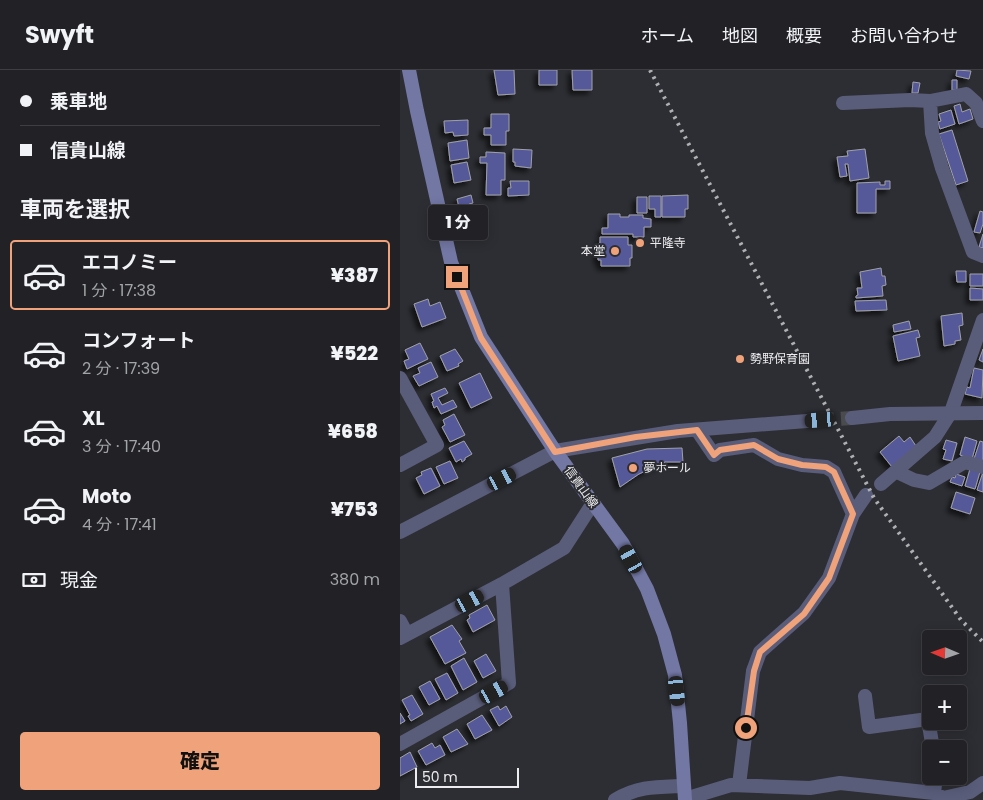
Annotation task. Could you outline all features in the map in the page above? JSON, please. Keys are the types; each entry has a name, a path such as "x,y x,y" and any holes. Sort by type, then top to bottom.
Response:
{"main road":[{"name":"信貴山線","path":"409,70 452,262 481,338 555,452 623,544 647,589 664,634 675,675 684,795"}],"street":[{"path":"843,103 930,101 966,94 976,103 983,121"},
{"path":"930,101 932,133 942,168 973,252 983,256"},
{"path":"881,484 935,437 951,412 983,320"},
{"path":"400,465 437,445 401,384"},
{"path":"852,418 890,414 983,413"},
{"path":"400,532 555,452 636,437 820,420"},
{"path":"697,430 714,455 720,450 754,445 778,459 802,465 826,467 834,472 853,514"},
{"path":"897,472 914,480 930,483 965,462 983,467"},
{"path":"727,800 735,785 754,671 760,652 804,614 829,578 853,514 866,495"},
{"path":"400,621 404,636 502,584 564,548 593,503"},
{"path":"400,744 509,683 502,584"},
{"path":"865,696 869,727 928,719 932,740"},
{"path":"615,800 641,788 684,795 735,785 810,788 840,784 940,797 970,792 983,783"}],"building":[{"path":"494,70 514,70 515,94 498,95"},
{"path":"539,70 557,70 557,85 539,85"},
{"path":"572,70 592,70 592,90 573,90"},
{"path":"957,70 971,71 969,79 956,76"},
{"path":"952,80 957,80 957,90 952,90"},
{"path":"913,82 920,83 918,93 912,93"},
{"path":"960,104 962,112 970,109 973,119 959,124 954,106"},
{"path":"951,110 955,124 940,129 938,122 941,121 939,114"},
{"path":"491,114 509,114 509,131 506,131 506,145 491,145 491,135 484,135 484,128 491,128"},
{"path":"468,120 468,135 454,136 453,132 445,133 444,121"},
{"path":"952,130 968,181 956,185 939,134"},
{"path":"467,140 469,158 450,161 448,143"},
{"path":"513,149 532,150 531,168 515,166 515,162 513,162"},
{"path":"865,149 869,178 850,181 848,164 845,164 847,176 840,177 837,157 848,156 847,151"},
{"path":"486,152 505,153 505,180 501,180 501,195 486,195 487,163 480,163 480,157 486,157"},
{"path":"467,162 471,180 454,183 451,165"},
{"path":"510,181 529,181 529,195 508,196 508,188 511,188"},
{"path":"885,181 890,181 890,189 876,189 876,213 857,213 857,183 880,182 880,185 885,185"},
{"path":"471,195 473,203 469,204 474,226 464,229 457,199"},
{"path":"688,195 688,209 685,209 685,217 662,217 662,196"},
{"path":"649,196 661,196 661,217 655,217 655,209 649,209"},
{"path":"637,197 647,197 647,213 637,213"},
{"path":"980,211 983,212 983,224 980,233 974,232"},
{"path":"608,214 620,214 620,217 643,215 643,218 651,219 651,227 644,227 644,237 633,237 633,234 602,234 602,228 608,228"},
{"path":"983,234 983,248 979,247"},
{"name":"本堂","path":"600,237 628,237 628,245 632,245 630,266 601,266 601,260 598,260"},
{"path":"881,268 882,276 885,276 886,285 882,286 883,296 856,298 858,295 857,288 862,288 860,272"},
{"path":"956,271 966,271 966,282 957,282"},
{"path":"970,274 983,274 983,286 970,286"},
{"path":"970,288 983,289 983,300 970,300"},
{"path":"428,299 430,306 440,302 446,318 422,327 414,304"},
{"path":"886,300 887,310 856,311 855,301"},
{"path":"962,313 963,325 959,326 961,340 955,341 955,344 944,346 941,316"},
{"path":"909,321 911,329 894,332 893,325"},
{"path":"918,330 920,337 916,338 920,356 898,361 893,336"},
{"path":"420,343 428,359 407,369 404,361 409,359 405,350"},
{"path":"455,349 463,361 458,364 459,366 447,371 440,356"},
{"path":"983,349 983,362 979,360"},
{"path":"431,362 438,377 419,386 413,376 420,373 418,368"},
{"path":"974,368 983,370 982,398 965,394 967,387 970,388"},
{"path":"480,373 492,398 471,408 459,383"},
{"path":"445,388 448,393 438,398 442,405 453,400 457,407 441,414 437,406 434,408 431,394"},
{"path":"454,414 465,435 450,442 442,427 445,425 443,420"},
{"path":"899,436 904,442 910,437 916,446 892,467 880,452"},
{"path":"965,437 977,441 972,459 960,455"},
{"path":"946,440 957,443 952,461 943,459 946,450 943,449"},
{"path":"464,441 472,454 462,462 461,459 456,462 449,448"},
{"path":"980,441 983,442 983,461 974,459"},
{"name":"夢ホール","path":"682,448 683,462 665,462 639,474 620,487 612,458 647,449"},
{"path":"450,461 458,478 444,484 436,467"},
{"path":"431,468 440,486 424,494 416,478 422,475 421,472"},
{"path":"970,469 980,472 975,489 965,486"},
{"path":"983,472 983,492 977,490"},
{"path":"956,474 965,477 962,486 950,482 952,477 955,478"},
{"path":"956,492 975,498 970,514 951,508"},
{"path":"487,605 495,620 473,632 467,620 470,618 469,615"},
{"path":"452,625 462,639 459,641 466,653 445,664 430,637"},
{"path":"486,654 496,671 483,678 474,661"},
{"path":"464,658 477,682 463,690 451,666"},
{"path":"447,673 458,693 446,700 435,679"},
{"path":"430,681 440,699 429,705 419,687"},
{"path":"412,695 423,714 411,721 402,700"},
{"path":"498,706 500,710 506,706 512,717 499,726 490,710"},
{"path":"400,713 405,721 400,724"},
{"path":"482,715 492,730 475,739 467,724"},
{"path":"457,729 468,744 451,752 443,737"},
{"path":"432,743 435,748 440,745 445,755 426,765 418,751"},
{"path":"410,752 417,767 400,776 400,758"}],"tunnel":[{"path":"820,420 852,418"}],"railway":[{"path":"650,70 874,498 961,620 983,642"}],"place":[{"name":"平隆寺","path":"640,243"},
{"name":"本堂","path":"615,251"},
{"name":"勢野保育園","path":"740,359"},
{"name":"夢ホール","path":"633,468"}],"route":[{"path":"457,277 481,338 555,452 636,437 697,430 714,455 720,450 754,445 778,459 802,465 826,467 834,472 853,514 829,578 804,614 760,652 754,671 746,728"}]}
